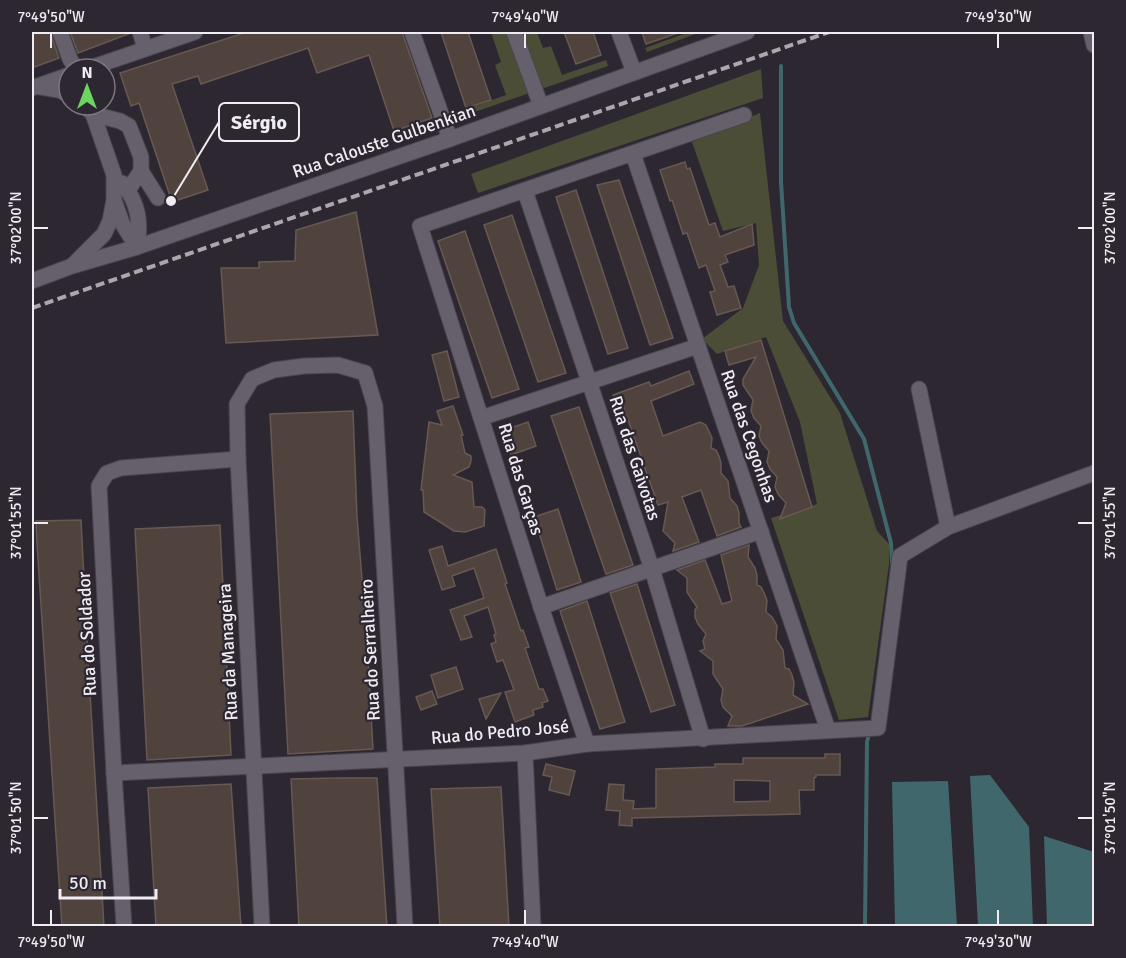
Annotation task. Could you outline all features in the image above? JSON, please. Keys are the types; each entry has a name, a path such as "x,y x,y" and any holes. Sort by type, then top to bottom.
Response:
{"street":[{"path":"60,32 69,57"},
{"path":"140,32 145,48"},
{"path":"117,60 145,48 195,32"},
{"path":"412,32 450,139"},
{"path":"514,32 541,106"},
{"path":"619,32 634,72"},
{"name":"Rua Calouste Gulbenkian","path":"32,281 450,139 634,72 720,36 747,32"},
{"path":"1090,32 1095,45"},
{"path":"33,88 57,79"},
{"path":"33,88 50,88 57,91"},
{"path":"525,191 744,115"},
{"path":"72,266 104,234 110,221 114,200 114,175 93,117"},
{"path":"111,117 129,126 141,157 141,171 158,198"},
{"name":"Rua das Cegonhas","path":"633,154 828,730"},
{"path":"128,190 141,171"},
{"path":"114,175 128,190 146,225 152,230 170,236"},
{"name":"Rua das Garças","path":"525,191 420,226 586,744"},
{"name":"Rua das Gaivotas","path":"525,191 652,568 703,738"},
{"path":"114,200 122,223 136,247"},
{"path":"136,247 140,231 139,212"},
{"path":"481,418 698,346"},
{"name":"Rua da Manageira","path":"262,927 237,404 252,379 274,370 338,365 365,373"},
{"name":"Rua do Serralheiro","path":"365,373 375,406 405,927"},
{"path":"919,390 948,527 1095,473"},
{"name":"Rua do Soldador","path":"124,927 99,486 107,472 121,468 238,459"},
{"name":"Rua do Pedro José","path":"114,773 525,753 586,744 854,729 877,723 900,556 948,527"},
{"path":"541,607 761,531"},
{"path":"525,753 534,927"}],"shaded area":[{"path":"491,32 537,32 543,48 551,46 562,75 606,60 608,66 463,116 462,111 506,95 495,65 501,62"},
{"path":"689,32 701,32 647,52 645,48"},
{"path":"761,69 763,98 478,193 471,174"},
{"path":"760,113 783,321 840,413 877,531 889,544 889,564 868,717 839,720 771,518 817,504 800,422 766,337 717,354 702,339 743,308 759,265 756,223 723,231 692,142"},
{"path":"990,775 1029,827 1033,926 978,926 970,776"},
{"path":"948,781 957,926 895,926 892,782"},
{"path":"1044,836 1094,852 1094,926 1047,926"}],"building":[{"path":"32,32 50,32 59,57 32,68"},
{"path":"70,32 130,32 131,33 78,53"},
{"path":"247,32 402,32 432,118 394,131 369,55 317,73 308,48 201,84 198,76 172,84 208,190 172,202 139,103 131,106 120,73"},
{"path":"441,32 468,32 491,100 466,108"},
{"path":"564,32 593,32 601,55 576,64"},
{"path":"642,32 678,32 678,33 646,44"},
{"path":"685,162 687,169 690,168 709,225 715,223 720,237 752,224 754,245 725,255 728,262 720,265 728,287 734,286 741,308 717,315 710,292 715,291 706,265 699,268 687,233 683,234 672,200 670,201 660,170"},
{"path":"619,180 673,338 650,345 597,185"},
{"path":"576,190 628,348 608,354 556,197"},
{"path":"356,212 378,335 226,343 221,268 259,268 259,262 295,261 296,230"},
{"path":"512,215 566,373 538,382 484,225"},
{"path":"465,231 519,389 492,398 438,241"},
{"path":"761,340 812,507 780,519 786,503 775,487 777,477 767,462 769,451 762,443 759,436 761,426 751,411 753,400 743,385 743,379 756,357 729,365 725,351"},
{"path":"447,351 459,397 444,401 432,355"},
{"path":"689,371 694,384 651,401 663,436 700,422 706,425 712,438 711,448 716,450 721,463 721,473 728,481 730,498 737,506 741,527 717,536 701,490 682,497 699,542 673,551 675,543 663,531 668,502 658,505 622,403 617,405 613,395 649,382 651,386"},
{"path":"453,406 463,435 461,435 465,453 471,456 471,461 469,467 453,475 472,482 474,507 482,507 485,510 484,526 465,532 454,531 424,512 423,490 421,490 429,422 442,425 437,411"},
{"path":"579,407 633,565 606,574 551,416"},
{"path":"353,411 357,517 373,749 288,754 270,414"},
{"path":"528,422 536,446 511,455 502,431"},
{"path":"558,509 581,582 557,590 534,517"},
{"path":"81,520 104,927 62,927 37,544 36,521"},
{"path":"220,525 231,755 147,760 135,529"},
{"path":"749,545 748,557 755,568 757,585 761,587 767,600 766,612 777,626 776,639 783,650 785,668 789,669 792,675 793,695 808,704 742,726 728,726 732,716 723,707 721,700 723,689 713,674 713,661 700,651 705,649 703,641 706,634 695,617 697,607 687,592 687,578 677,570 705,560 722,604 732,601 721,555"},
{"path":"442,546 448,566 496,549 507,583 505,584 529,647 525,648 539,689 543,689 548,701 542,703 543,707 533,710 534,715 515,722 505,692 514,690 503,660 497,662 491,644 496,642 494,635 496,634 488,607 464,616 472,637 461,640 450,610 484,598 474,568 452,576 455,586 442,590 429,550"},
{"path":"637,584 675,705 651,712 610,593"},
{"path":"587,601 625,722 600,729 560,611"},
{"path":"456,667 463,689 438,698 431,675"},
{"path":"432,691 437,704 421,710 416,697"},
{"path":"501,693 486,719 479,699"},
{"path":"825,754 840,754 840,775 816,775 814,790 799,790 800,814 632,818 632,826 619,825 620,811 606,810 609,784 624,785 623,800 634,801 633,809 656,808 656,769 743,764 743,758 825,758","holes":["734,780 770,781 770,801 734,802"]},
{"path":"546,764 575,771 569,795 549,790 552,777 543,775"},
{"path":"377,778 387,927 299,927 291,779"},
{"path":"231,784 241,927 156,927 148,788"},
{"path":"501,787 509,927 440,927 431,789"}],"waterway":[{"path":"781,66 781,182 789,307 794,323 864,439 891,543 892,563"},
{"path":"865,926 867,742 869,734"}],"railway":[{"path":"32,308 829,32"}],"place":[{"name":"Sérgio","path":"171,201"}]}
